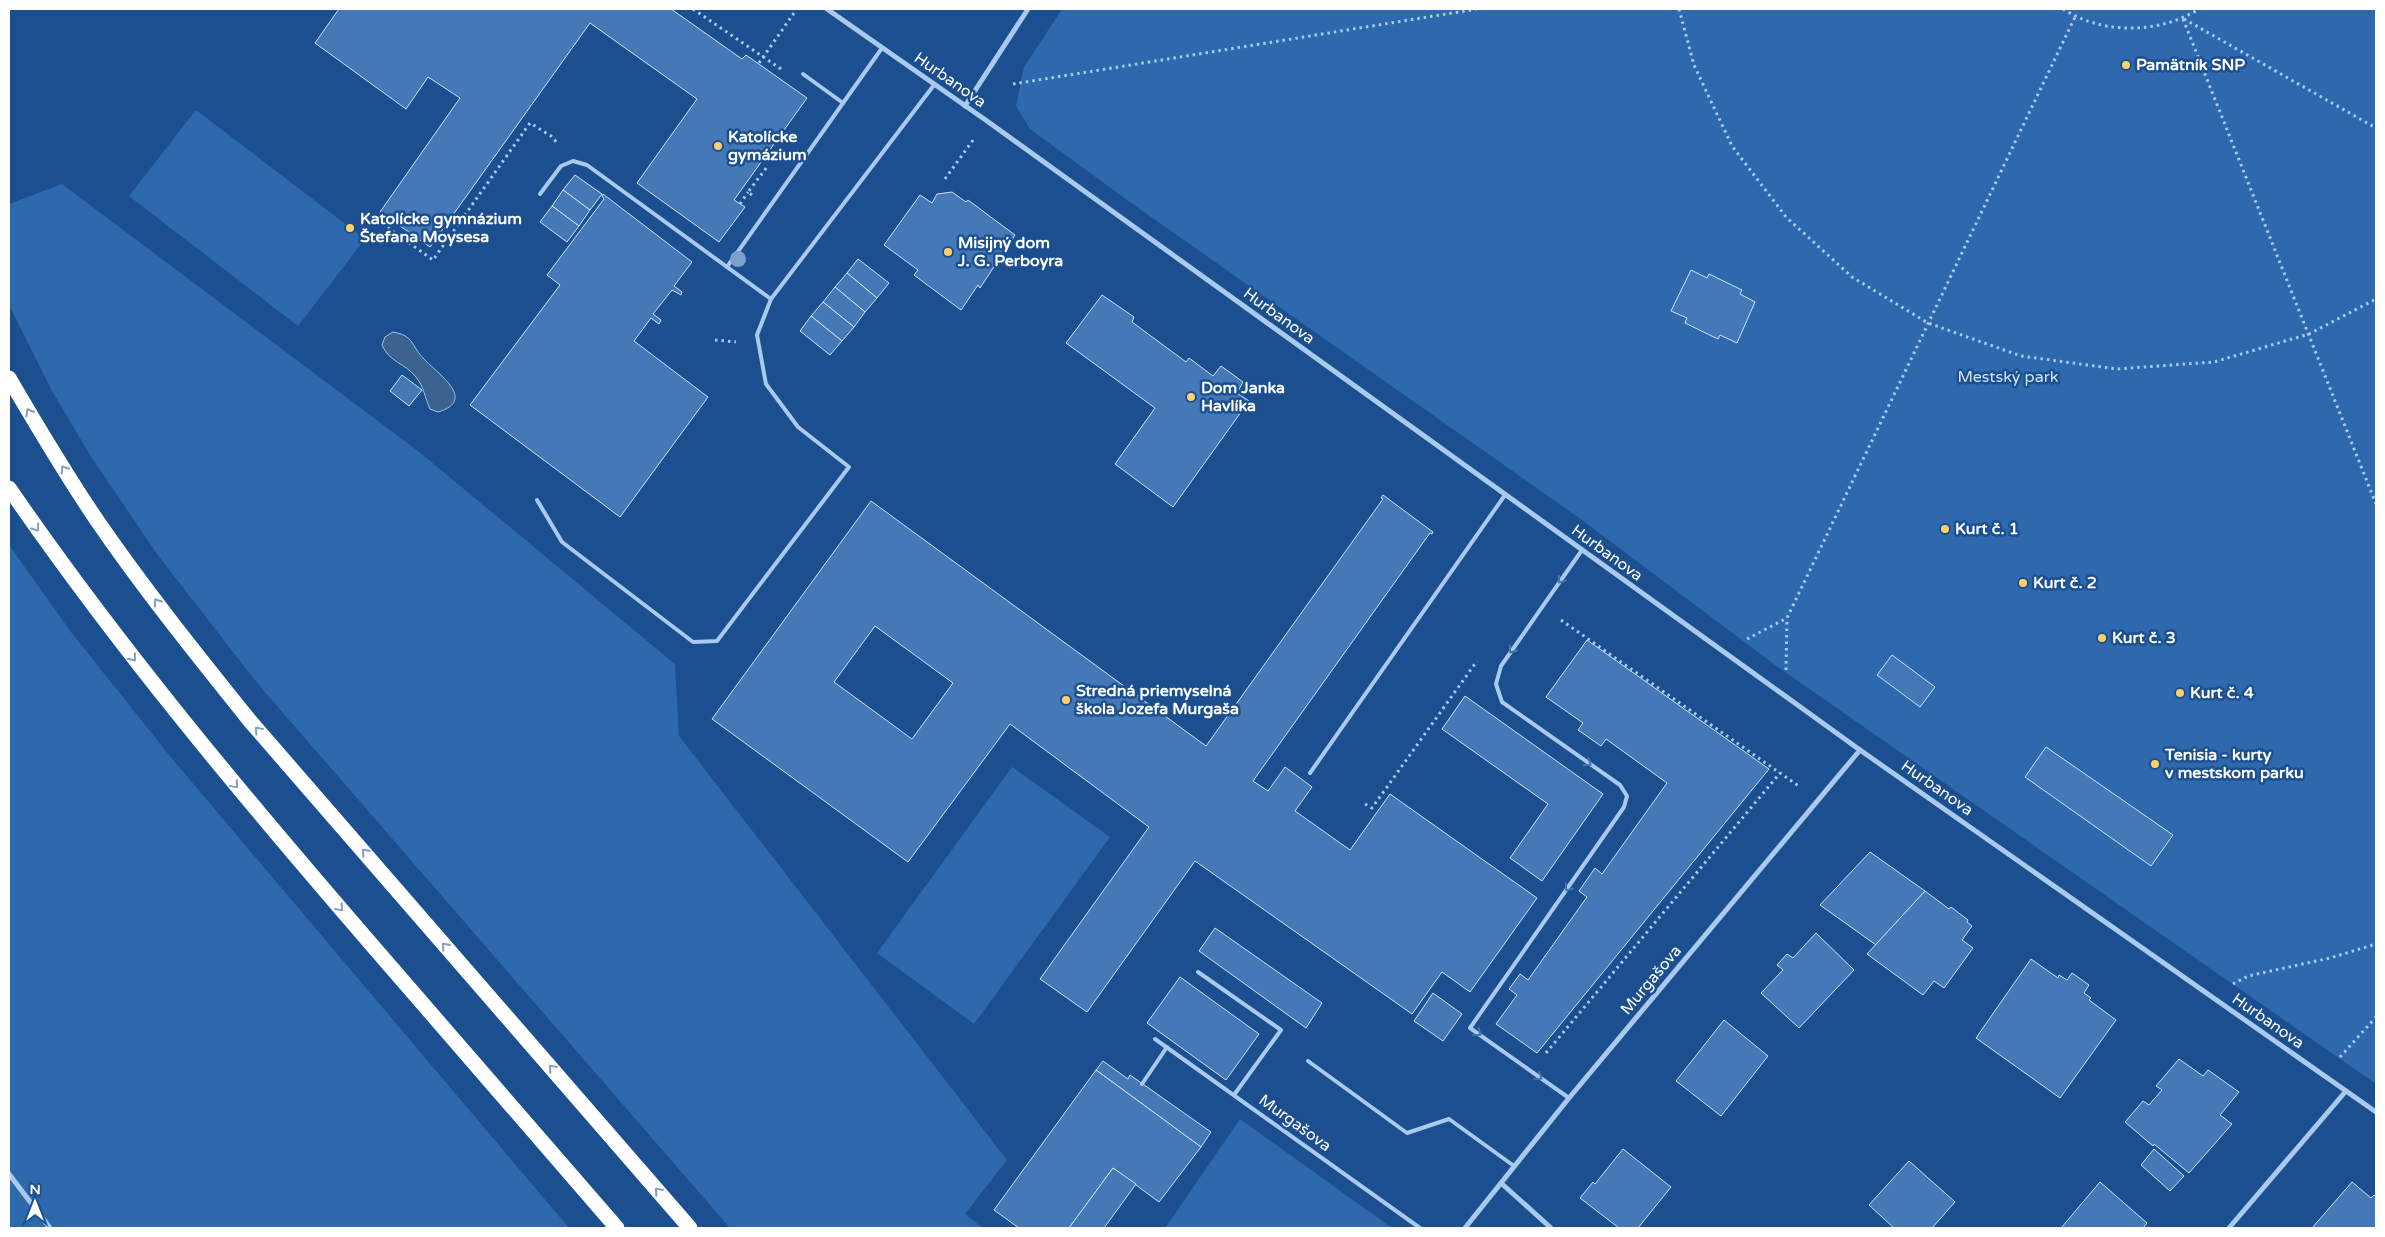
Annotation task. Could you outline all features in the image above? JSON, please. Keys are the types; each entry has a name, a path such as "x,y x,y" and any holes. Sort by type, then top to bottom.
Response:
{"highway":[{"path":"9,378 48,446 96,520 192,649 238,706 690,1228"},
{"path":"9,488 109,628 205,750 617,1228"}],"street":[{"name":"Hurbanova","path":"827,9 965,106 1860,750 2376,1112"},
{"path":"965,106 1028,9"},
{"name":"Murgašova","path":"1465,1228 1569,1098 1860,750"},
{"path":"2229,1228 2346,1092"},
{"path":"9,1174 50,1228"},
{"path":"1500,1183 1551,1228"}],"lane":[{"path":"727,267 882,48"},
{"path":"803,74 843,103"},
{"path":"537,500 562,542 693,642 717,641 849,467 798,427 766,384 757,335 771,299 934,85"},
{"path":"540,194 561,166 574,161 587,166 771,299"},
{"path":"1310,773 1505,495"},
{"path":"1569,1098 1470,1028 1624,807 1627,796 1620,785 1502,702 1496,684 1501,666 1582,550"},
{"path":"1198,972 1280,1030 1234,1095"},
{"name":"Murgašova","path":"1156,1039 1420,1228"},
{"path":"1142,1084 1167,1047"},
{"path":"1308,1061 1407,1133 1449,1119 1514,1166"}],"path":[{"path":"693,9 777,67"},
{"path":"1013,84 1477,9"},
{"path":"1679,9 1694,65 1732,146 1786,217 1852,277 1928,323 2021,356 2117,369 2214,362 2309,334 2376,299"},
{"path":"2063,9 2075,17 2110,27 2148,28 2183,19 2199,9"},
{"path":"759,63 794,13"},
{"path":"1778,691 1788,666 1787,618 2075,17"},
{"path":"2183,19 2376,128"},
{"path":"2183,19 2376,504"},
{"path":"389,218 384,225 433,260 530,123 551,136"},
{"path":"945,179 973,140"},
{"path":"740,204 748,192"},
{"path":"1554,615 1818,800"},
{"path":"1739,644 1787,618"},
{"path":"1366,804 1372,808 1481,655"},
{"path":"1531,1071 1780,773"},
{"path":"2211,996 2248,976 2330,958 2376,944"},
{"path":"2324,1076 2376,1017"}],"green space":[{"name":"Mestský park","path":"1062,9 2376,9 2376,1084 1775,665 1582,520 1127,200 1030,129 1016,106 1024,67"},
{"path":"196,110 365,239 298,326 129,196"},
{"path":"62,184 418,451 675,664 679,736 1007,1160 965,1214 983,1228 730,1228 258,684 157,554 90,455 52,391 9,305 9,204"},
{"path":"9,545 71,632 169,755 569,1228 9,1228"},
{"path":"1012,767 1110,837 974,1024 877,953"},
{"path":"1240,1119 1392,1228 1166,1227"}],"shaded area":[{"path":"393,332 409,339 424,359 451,386 455,394 455,401 449,407 438,412 430,409 423,389 416,377 385,351 382,345 385,337"}],"building":[{"name":"Katolícke gymázium","path":"339,9 671,9 742,59 746,55 807,98 734,200 745,207 719,242 637,183 697,99 590,23 430,247 380,212 460,98 428,77 406,109 315,43"},
{"path":"575,175 602,194 590,210 563,190"},
{"path":"563,190 590,210 579,226 552,206"},
{"name":"Misijný dom J. G. Perboyra","path":"952,192 966,202 968,200 1015,235 980,288 978,285 961,310 914,275 918,270 884,245 920,195 932,203 937,194"},
{"path":"603,194 692,262 674,286 682,292 681,295 672,290 653,314 661,320 659,324 651,318 634,341 708,397 620,517 470,405 560,285 547,275 604,199"},
{"path":"552,206 579,226 567,242 540,222"},
{"path":"858,259 889,283 877,298 847,273"},
{"path":"1691,270 1707,278 1709,274 1742,290 1740,294 1755,302 1737,343 1720,335 1718,339 1685,323 1687,318 1671,311"},
{"path":"847,273 877,298 865,312 835,287"},
{"path":"835,287 865,312 854,327 823,302"},
{"name":"Dom Janka Havlíka","path":"1102,295 1134,317 1132,322 1186,362 1189,358 1213,376 1221,366 1243,382 1237,393 1249,401 1173,507 1115,464 1155,408 1066,343"},
{"path":"823,302 854,327 842,341 811,316"},
{"path":"811,316 842,341 830,355 800,331"},
{"path":"402,375 422,390 409,406 390,391"},
{"name":"Stredná priemyselná škola Jozefa Murgaša","path":"1383,495 1433,532 1432,534 1430,533 1253,781 1268,791 1285,767 1312,787 1295,811 1350,850 1390,794 1537,898 1470,992 1442,972 1412,1014 1195,861 1087,1012 1040,979 1149,827 1010,724 908,862 712,719 871,501 1206,746 1383,499 1381,498","holes":["875,626 953,683 912,739 834,682"]},
{"path":"1587,640 1769,769 1537,1053 1496,1024 1517,995 1509,989 1520,974 1528,980 1587,897 1579,891 1595,868 1602,874 1667,783 1606,739 1601,746 1578,730 1583,723 1546,697"},
{"path":"1892,655 1935,687 1920,707 1877,675"},
{"path":"1465,696 1603,794 1542,881 1510,858 1548,804 1442,729"},
{"path":"2046,747 2173,835 2151,866 2025,777"},
{"path":"1870,852 1925,891 1876,945 1820,905"},
{"path":"1925,891 1949,909 1951,907 1968,920 1967,922 1972,926 1962,940 1973,948 1944,988 1934,981 1923,995 1867,954"},
{"path":"1215,928 1322,1003 1306,1028 1199,951"},
{"path":"1816,933 1854,970 1799,1028 1761,993 1783,970 1777,965 1787,954 1793,958"},
{"path":"2031,959 2058,978 2059,975 2067,980 2072,973 2089,985 2084,993 2091,998 2089,1000 2116,1020 2060,1098 1976,1038"},
{"path":"1180,977 1259,1034 1226,1080 1147,1023"},
{"path":"1433,993 1462,1014 1443,1041 1414,1021"},
{"path":"1724,1020 1768,1056 1721,1116 1676,1081"},
{"path":"2179,1059 2203,1076 2208,1070 2239,1092 2220,1115 2232,1124 2189,1173 2125,1122 2143,1101 2149,1105 2162,1090 2156,1086"},
{"path":"1103,1061 1128,1079 1130,1075 1211,1132 1201,1147 1096,1070"},
{"path":"1096,1070 1201,1147 1159,1202 1113,1168 1069,1228 1019,1228 994,1210"},
{"path":"1623,1149 1671,1187 1638,1228 1619,1228 1580,1198 1593,1182 1595,1184"},
{"path":"2154,1149 2184,1176 2170,1191 2141,1165"},
{"path":"1909,1161 1955,1202 1932,1228 1894,1228 1869,1205"},
{"path":"1113,1168 1136,1184 1104,1228 1069,1228"},
{"path":"2100,1182 2147,1223 2143,1228 2061,1228"},
{"path":"2352,1182 2371,1198 2374,1195 2376,1197 2376,1228 2312,1228"}],"place":[{"name":"Pamätník SNP","path":"2126,65"},
{"name":"Katolícke gymázium","path":"718,146"},
{"name":"Katolícke gymnázium Štefana Moysesa","path":"350,228"},
{"name":"Misijný dom J. G. Perboyra","path":"948,252"},
{"name":"Dom Janka Havlíka","path":"1191,397"},
{"name":"Kurt č. 1","path":"1945,529"},
{"name":"Kurt č. 2","path":"2023,583"},
{"name":"Kurt č. 3","path":"2102,638"},
{"name":"Kurt č. 4","path":"2180,693"},
{"name":"Stredná priemyselná škola Jozefa Murgaša","path":"1066,700"},
{"name":"Tenisia - kurty v mestskom parku","path":"2155,764"}]}
